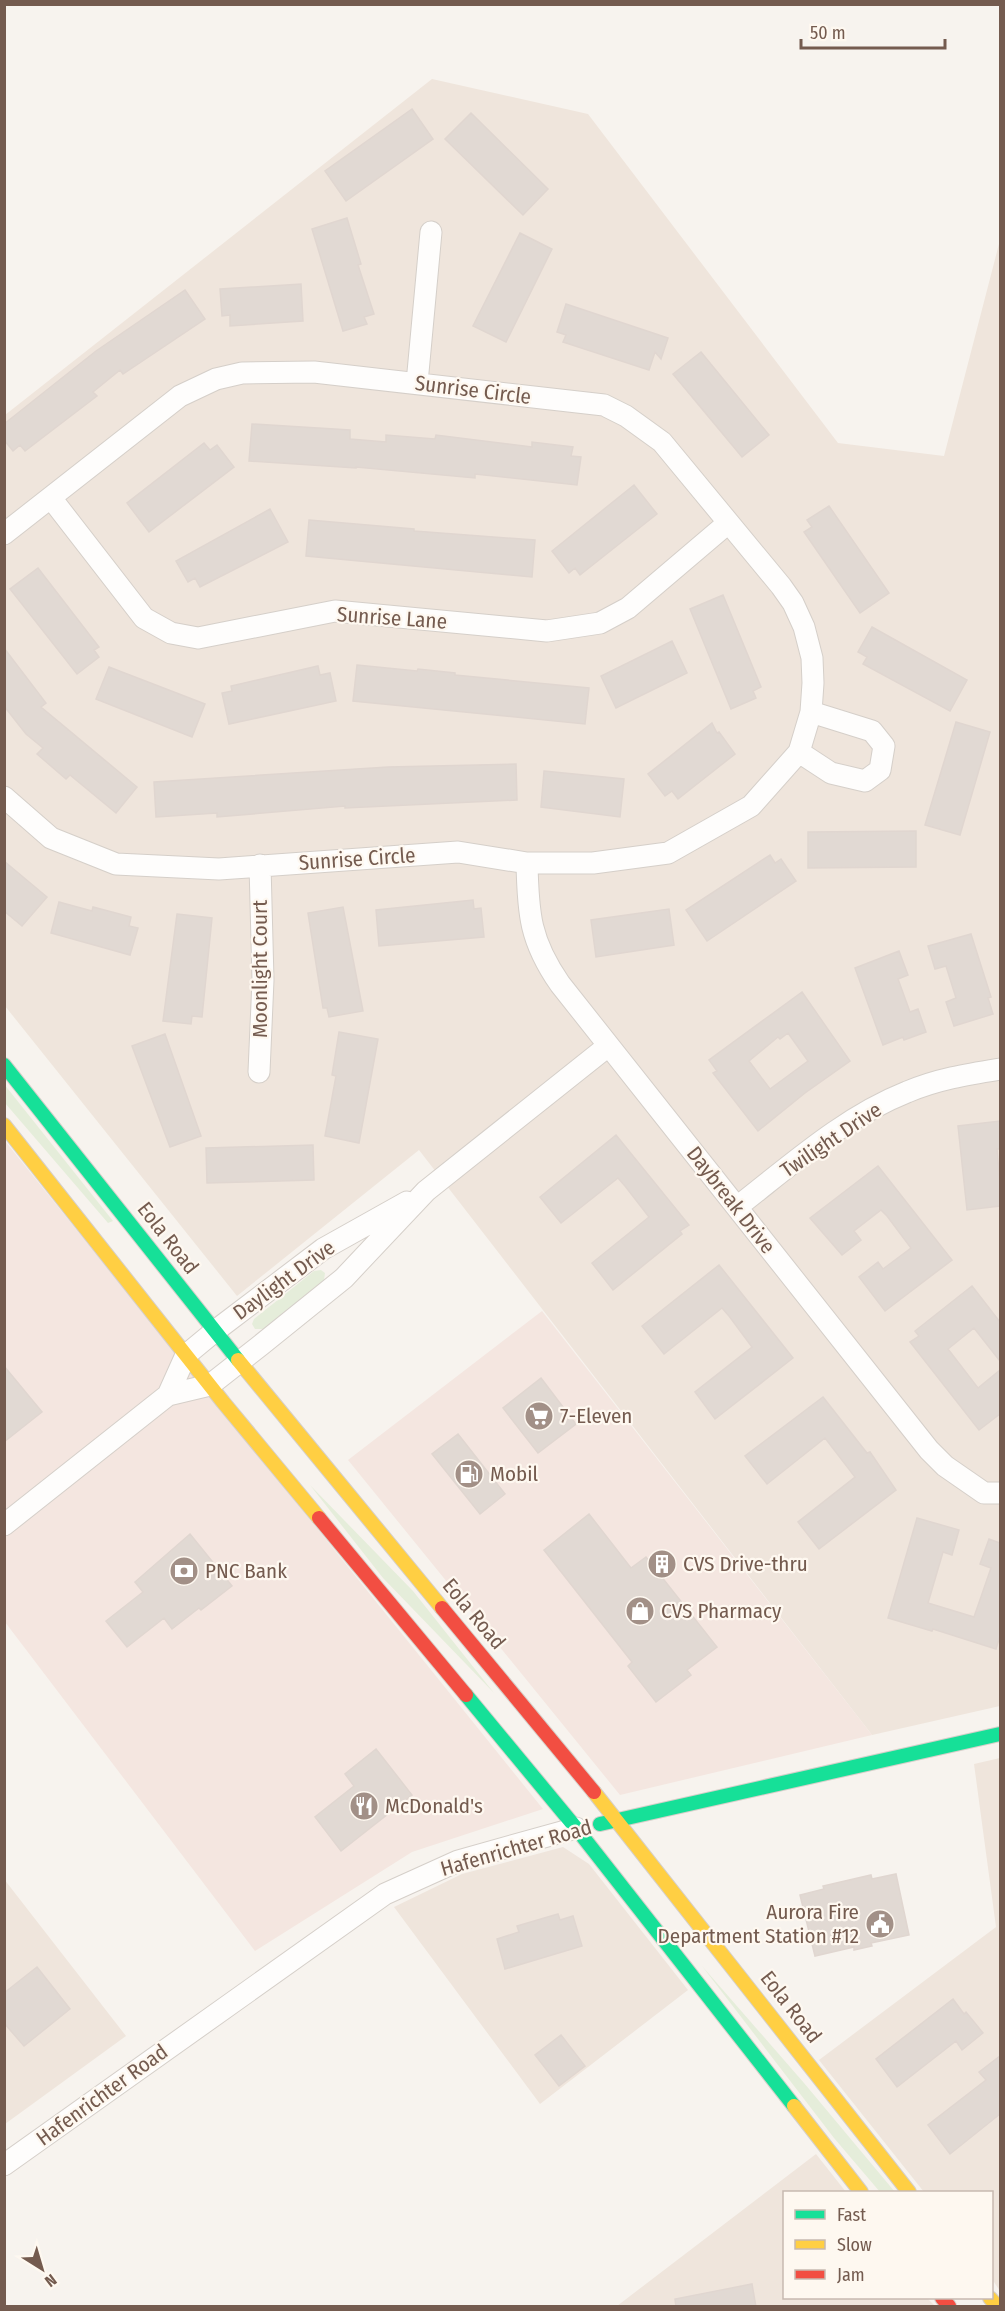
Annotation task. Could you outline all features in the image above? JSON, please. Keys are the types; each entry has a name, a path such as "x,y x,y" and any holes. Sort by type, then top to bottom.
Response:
{"street":[{"path":"417,383 431,232"},
{"name":"Sunrise Circle","path":"4,534 180,396 216,379 242,373 314,372 603,405 626,416 662,442 781,586 793,603 804,627 812,658 813,683 811,712 800,752 752,806 668,853 593,863 527,862 458,852 219,869 116,864 51,838 4,797"},
{"name":"Sunrise Lane","path":"51,498 144,618 171,633 198,638 335,611 547,631 600,623 628,608 728,523"},
{"path":"800,752 831,773 865,781 880,770 884,746 872,731 811,712"},
{"name":"Daybreak Drive","path":"527,862 528,908 537,945 560,984 929,1450 945,1466 984,1492 1000,1493"},
{"name":"Moonlight Court","path":"259,1072 263,980 260,865"},
{"name":"Daylight Drive","path":"4,1525 168,1395 210,1385 344,1278 426,1191 608,1046"},
{"name":"Eola Road","path":"4,1065 239,1362 617,1820 907,2191"},
{"name":"Twilight Drive","path":"737,1207 834,1132 868,1110 908,1091 954,1077 1000,1069"},
{"path":"4,1125 210,1385 367,1578 576,1828 859,2191"},
{"name":"Daylight Drive","path":"168,1395 186,1355 215,1331 323,1249 426,1191"},
{"name":"Hafenrichter Road","path":"4,2165 385,1894 458,1861 576,1828 1000,1734"}],"shaded area":[{"path":"432,79 588,114 838,443 944,456 1000,240 1000,1706 872,1735 419,1150 237,1296 5,1006 5,415"},
{"path":"5,1141 543,1809 412,1852 255,1951 5,1622"},
{"path":"542,1311 872,1735 620,1795 348,1460"},
{"path":"1000,1758 1000,2291 993,2280 993,2191 923,2191 819,2060 996,1927 974,1764"},
{"path":"563,1847 589,1864 688,1990 540,2104 394,1907 462,1874"},
{"path":"4,1879 126,2036 5,2124 4,2124"},
{"path":"816,2154 845,2191 783,2191 783,2299 928,2299 935,2306 617,2306"}],"green space":[{"path":"4,1084 113,1221 108,1223 5,1103"},
{"path":"321,1270 325,1273 324,1280 263,1329 255,1329 252,1324 254,1319 314,1271"},
{"path":"310,1485 413,1591 494,1693 383,1578"},
{"path":"702,1966 894,2191 879,2191 834,2138"}],"building":[{"path":"412,109 433,139 346,201 325,171"},
{"path":"471,113 548,189 523,215 445,139"},
{"path":"347,218 361,264 358,265 374,314 364,317 367,324 343,331 312,229"},
{"path":"520,233 552,249 506,342 473,326"},
{"path":"301,284 303,321 230,326 230,315 222,316 220,289"},
{"path":"185,290 205,319 123,374 120,370 93,392 97,396 25,451 20,445 13,451 4,440 4,424 96,351"},
{"path":"566,304 668,338 661,359 655,352 649,370 563,342 566,335 557,332"},
{"path":"701,352 769,435 742,457 673,374"},
{"path":"252,424 350,430 350,439 386,442 386,435 435,439 436,435 532,447 532,442 573,447 571,456 581,457 577,485 475,474 475,478 356,467 249,461"},
{"path":"204,443 210,450 217,445 234,467 149,532 127,503"},
{"path":"634,485 657,514 580,575 575,568 569,573 552,551"},
{"path":"829,506 889,593 860,613 804,532 812,527 807,520"},
{"path":"270,509 288,542 200,587 195,578 188,582 176,561"},
{"path":"309,520 535,540 532,577 306,556"},
{"path":"38,568 99,647 94,650 99,657 77,674 10,589"},
{"path":"723,595 761,687 753,691 756,698 731,709 690,609"},
{"path":"872,627 967,680 950,711 863,664 867,657 858,652"},
{"path":"672,641 687,673 616,708 601,676"},
{"path":"4,648 46,703 41,707 137,787 116,813 70,775 66,779 37,754 43,748 26,734 4,706"},
{"path":"357,665 417,671 418,669 455,673 455,675 589,688 585,724 353,701"},
{"path":"318,666 320,675 330,673 336,701 229,724 222,693 232,691 231,686"},
{"path":"109,667 205,704 192,737 96,699"},
{"path":"956,722 990,732 960,835 925,825"},
{"path":"712,723 717,733 719,732 735,754 678,799 672,791 665,796 648,774"},
{"path":"516,764 517,800 345,808 345,806 217,817 217,813 156,817 154,782 388,767"},
{"path":"544,771 624,779 620,817 541,807"},
{"path":"916,831 916,867 808,868 808,832"},
{"path":"770,855 775,863 781,859 796,881 707,941 686,910"},
{"path":"4,861 47,897 22,926 4,911"},
{"path":"473,900 474,909 481,908 484,937 379,946 376,910"},
{"path":"59,902 92,911 93,907 131,917 129,926 138,928 130,955 51,933"},
{"path":"343,907 363,1011 329,1017 327,1008 323,1008 308,913"},
{"path":"669,909 674,945 596,957 591,920"},
{"path":"177,914 212,918 202,1017 192,1016 191,1024 163,1021"},
{"path":"971,934 991,997 988,998 993,1014 954,1026 946,1002 956,998 946,966 935,969 928,946"},
{"path":"899,951 908,975 898,979 910,1012 918,1009 926,1032 904,1040 903,1037 883,1045 855,968"},
{"path":"802,992 850,1061 758,1131 713,1073 717,1071 709,1060","holes":["788,1033 808,1061 770,1089 749,1061 778,1037 780,1039"]},
{"path":"339,1032 378,1039 359,1143 325,1136 336,1076 332,1075"},
{"path":"165,1034 201,1136 170,1147 132,1046"},
{"path":"1000,1121 1000,1149 997,1149 1000,1206 967,1210 958,1126"},
{"path":"616,1135 689,1225 680,1231 682,1234 613,1290 592,1263 649,1217 625,1186 618,1178 561,1223 540,1197"},
{"path":"313,1145 314,1180 207,1183 206,1148"},
{"path":"878,1166 952,1260 885,1311 859,1277 878,1262 883,1269 911,1248 887,1216 881,1210 854,1231 861,1240 842,1255 810,1218"},
{"path":"719,1265 793,1358 715,1419 695,1392 752,1347 729,1316 722,1308 664,1354 642,1326"},
{"path":"972,1286 1000,1322 1000,1361 974,1328 948,1349 978,1388 1000,1370 1000,1414 979,1430 910,1342 919,1336 915,1331"},
{"path":"4,1366 42,1412 4,1442"},
{"name":"7-Eleven","path":"541,1378 576,1424 538,1453 503,1408"},
{"path":"823,1397 867,1453 870,1452 896,1490 819,1549 798,1522 855,1477 825,1438 767,1484 745,1456"},
{"name":"Mobil","path":"458,1434 505,1494 480,1514 432,1454"},
{"name":"CVS Pharmacy","path":"589,1514 631,1568 646,1557 717,1647 687,1670 691,1675 656,1702 628,1666 632,1662 544,1550"},
{"path":"917,1518 959,1530 952,1555 943,1552 928,1603 974,1617 991,1568 980,1564 989,1539 1000,1543 1000,1636 996,1649 933,1629 932,1631 888,1618"},
{"name":"PNC Bank","path":"190,1534 232,1586 172,1629 164,1618 127,1647 106,1621 143,1592 135,1582"},
{"name":"McDonald's","path":"376,1749 412,1795 341,1851 315,1817 354,1786 345,1774"},
{"path":"896,1874 909,1935 871,1943 872,1946 854,1950 854,1947 815,1956 800,1895 824,1889 823,1886 871,1875 872,1879"},
{"path":"558,1914 560,1920 573,1916 582,1946 505,1969 497,1939 519,1932 517,1926"},
{"path":"37,1967 70,2009 24,2046 4,2023 4,1993"},
{"path":"953,1999 983,2033 962,2050 956,2041 897,2087 876,2059"},
{"path":"561,2035 585,2066 559,2086 535,2055"},
{"path":"1000,2056 1000,2114 950,2154 928,2125 986,2080 979,2072"},
{"path":"752,2284 756,2307 676,2307 675,2299"}],"traffic: fast":[{"path":"4,1065 238,1360"},
{"path":"466,1695 576,1828 794,2106"},
{"path":"600,1824 1000,1734"}],"traffic: slow":[{"path":"4,1125 223,1402 319,1518"},
{"path":"238,1360 442,1608"},
{"path":"594,1792 908,2191"},
{"path":"794,2106 860,2191"},
{"path":"991,2299 997,2306"}],"traffic: jam":[{"path":"319,1518 466,1695"},
{"path":"442,1608 594,1792"},
{"path":"943,2299 949,2306"}],"place":[{"name":"7-Eleven","path":"539,1416"},
{"name":"Mobil","path":"469,1474"},
{"name":"CVS Drive-thru","path":"662,1564"},
{"name":"PNC Bank","path":"184,1571"},
{"name":"CVS Pharmacy","path":"640,1611"},
{"name":"McDonald's","path":"364,1806"},
{"name":"Aurora Fire Department Station #12","path":"880,1924"}]}
